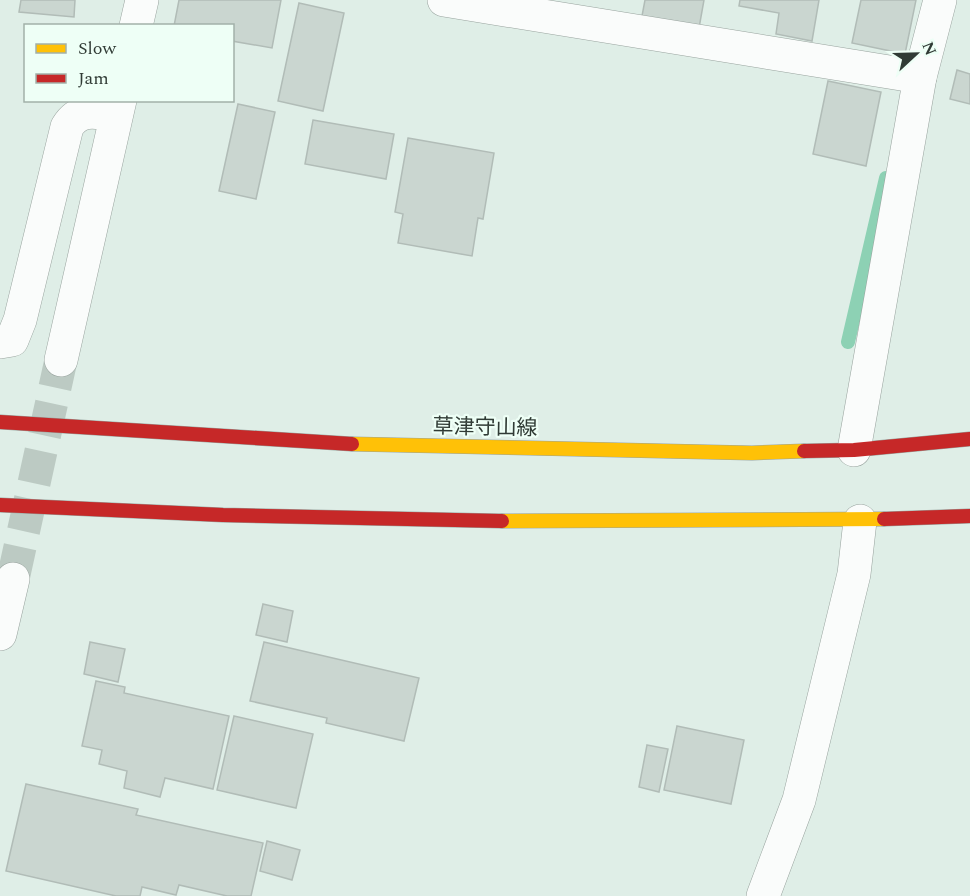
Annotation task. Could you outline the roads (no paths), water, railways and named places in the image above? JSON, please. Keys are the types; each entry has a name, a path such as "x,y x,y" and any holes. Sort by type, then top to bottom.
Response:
{"main road":[{"name":"草津守山線","path":"0,422 388,446 752,453 854,450 970,439"},
{"path":"0,505 372,519 860,522 970,516"}],"street":[{"path":"136,24 142,0"},
{"path":"444,0 920,77"},
{"path":"854,450 920,77 940,0"},
{"path":"0,342 12,340 20,320 67,127 73,116 86,111 118,108 62,360"},
{"path":"763,896 799,800 854,574 860,522"},
{"path":"0,633 14,579"}],"waterway":[{"path":"848,342 886,178"}],"tunnel":[{"path":"13,579 61,360"}]}
